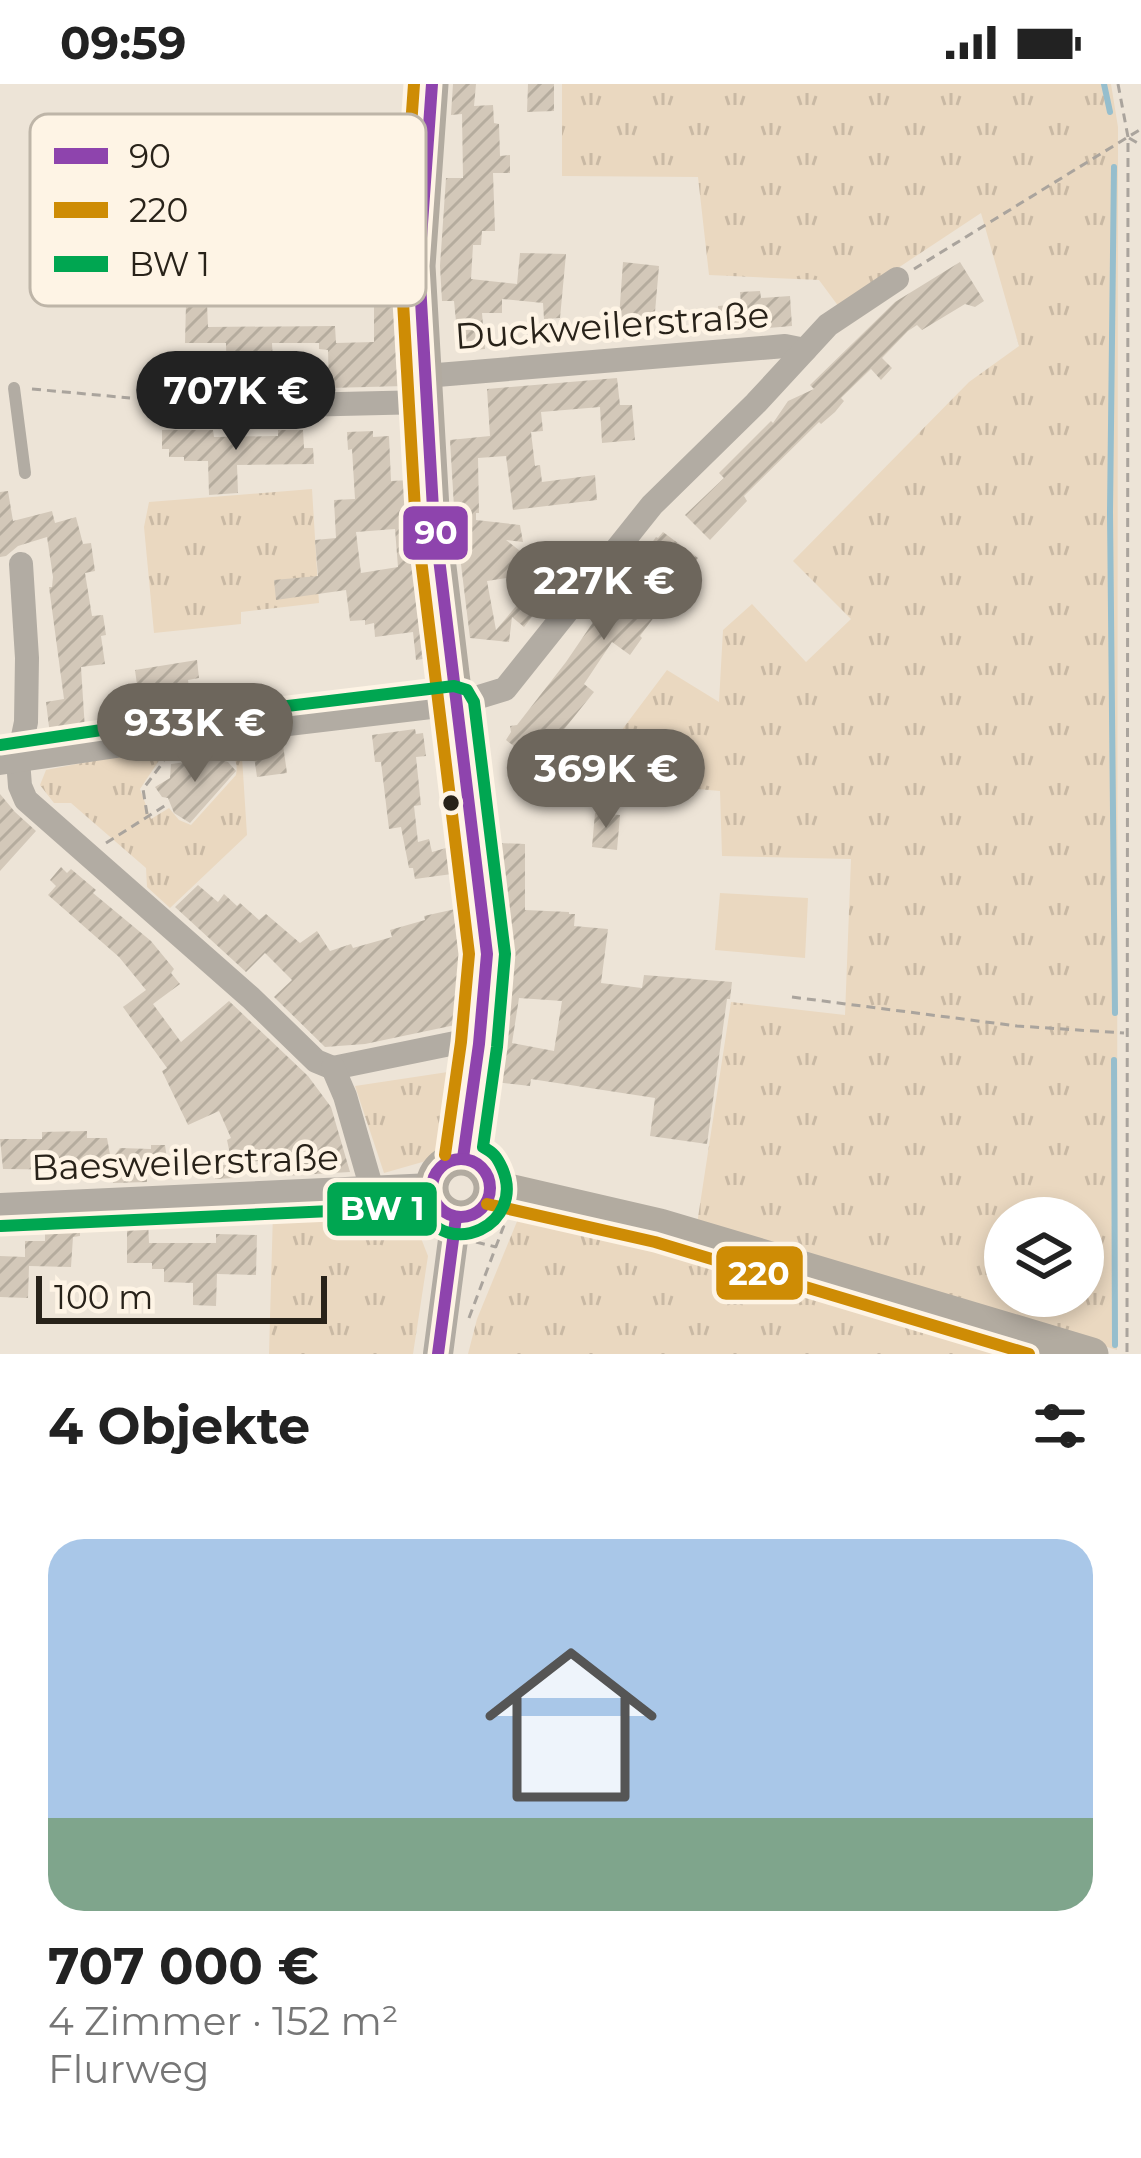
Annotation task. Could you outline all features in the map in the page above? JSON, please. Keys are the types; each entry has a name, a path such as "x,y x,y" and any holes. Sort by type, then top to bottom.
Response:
{"main road":[{"path":"426,168 432,84"},
{"path":"421,306 433,509 487,953 463,1158"},
{"path":"502,1188 481,1210 456,1217 436,1204 432,1188 441,1167 463,1158 482,1167 502,1188 660,1225 1092,1354"}],"street":[{"name":"Duckweilerstraße","path":"9,762 456,704 505,689 652,506 829,325 897,279"},
{"name":"Duckweilerstraße","path":"152,400 208,407 426,389 785,346 805,350"},
{"path":"21,564 26,722 9,762 26,800 316,1061 333,1068 460,1042 479,1044"},
{"name":"Baesweilerstraße","path":"333,1068 346,1096 373,1193"},
{"name":"Baesweilerstraße","path":"0,1208 432,1188"},
{"path":"438,1354 456,1217"}],"lane":[{"path":"14,388 25,473"}],"path":[{"path":"1118,84 1128,137 1127,1354"},
{"path":"897,279 1141,128"},
{"path":"1128,137 1141,145"},
{"path":"14,388 152,400"},
{"path":"147,816 143,789 164,764 164,739"},
{"path":"93,858 111,838 166,805"},
{"path":"792,998 1017,1026 1127,1034"},
{"path":"470,1316 502,1236 502,1188"}],"green space":[{"path":"562,84 1111,84 1118,127 1117,1350 1007,1317 1104,1317 1104,1197 984,1197 984,1310 697,1224 731,1002 845,1015 851,859 722,856 720,791 585,779 667,670 719,702 723,630 752,604 806,662 851,619 793,561 969,382 1019,346 981,213 839,307 819,280 709,275 698,177 562,176"},
{"path":"312,489 319,603 241,612 241,624 154,633 144,527 149,502"},
{"path":"241,741 247,835 170,908 147,887 146,868 71,803 54,803 40,785 46,770 159,748 160,759 140,789 151,819 169,808 191,825 236,775 233,757 217,751 216,744"},
{"path":"720,893 808,898 805,958 715,950"},
{"path":"461,1070 447,1143 426,1161 384,1173 355,1086"},
{"path":"393,1211 417,1228 428,1256 413,1354 269,1354 273,1212"},
{"path":"518,1219 686,1246 1046,1354 468,1354 477,1319"}],"building":[{"path":"453,84 476,84 474,106 493,105 500,156 510,155 510,173 493,173 495,231 482,231 481,245 473,245 471,279 517,284 520,253 566,254 560,318 544,319 543,303 502,299 502,313 482,313 485,349 459,351 454,301 442,301 440,266 446,178 463,178 462,114 451,115"},
{"path":"528,84 554,84 554,111 527,112"},
{"path":"623,262 659,266 653,335 618,332"},
{"path":"960,262 984,301 975,307 965,304 922,330 917,325 908,331 882,358 892,368 881,380 871,369 841,398 844,401 835,412 744,496 747,501 710,540 685,515 724,478 719,473 773,423 788,401 814,389 810,385 895,302"},
{"path":"760,291 761,298 790,296 792,326 720,332 718,306 741,304 740,292"},
{"path":"186,306 207,306 208,327 335,326 336,343 374,342 374,306 400,306 405,386 329,388 328,350 319,349 319,343 272,343 274,382 227,384 226,343 185,343"},
{"path":"617,378 620,405 632,405 635,440 602,443 600,407 541,412 543,431 531,432 542,482 595,475 597,500 513,510 506,456 478,458 476,520 520,525 523,542 506,540 524,554 527,575 487,581 496,630 548,573 559,582 524,627 512,617 509,642 470,638 450,440 490,436 487,389"},
{"path":"162,430 213,430 214,437 278,436 278,430 303,430 304,448 313,448 314,464 237,465 238,493 209,495 208,461 169,457 169,449 162,449"},
{"path":"347,432 389,436 391,481 410,480 430,658 416,660 413,632 375,637 374,623 350,621 346,590 276,600 274,580 318,576 315,540 336,538 334,500 355,499","holes":["395,529 398,567 361,573 356,532"]},
{"path":"8,491 13,521 52,511 55,523 76,517 83,544 91,543 95,571 85,573 92,616 103,615 106,635 101,636 105,664 81,667 85,730 50,735 46,702 64,699 47,537 0,557 0,492"},
{"path":"663,532 698,558 630,655 612,642 584,684 594,692 534,762 506,740 510,726 517,725 632,565"},
{"path":"197,660 199,678 188,680 193,719 151,724 147,691 138,692 135,670"},
{"path":"254,685 254,689 269,687 272,709 231,709 229,688"},
{"path":"415,729 416,734 423,733 426,756 416,757 421,805 414,806 418,842 429,839 432,852 453,846 455,868 452,874 415,879 401,827 389,829 381,762 375,762 372,735"},
{"path":"283,745 287,773 257,777 253,749"},
{"path":"216,758 236,771 190,823 174,813 168,798 155,787 170,778 171,764"},
{"path":"0,794 36,831 0,871"},
{"path":"595,813 620,815 617,850 592,847"},
{"path":"499,843 525,844 525,910 569,912 575,914 574,926 608,929 601,983 642,988 644,975 732,982 707,1144 650,1136 655,1098 531,1079 530,1086 495,1082 508,956","holes":["519,998 562,1001 554,1051 512,1043"]},
{"path":"61,867 67,873 71,869 96,890 93,893 151,941 174,969 171,973 180,984 153,1004 181,1042 229,1001 308,1076 331,1107 350,1172 280,1176 279,1166 269,1166 268,1160 233,1164 234,1178 215,1179 215,1166 232,1164 227,1140 231,1138 219,1111 188,1125 162,1071 167,1068 123,1007 146,990 119,957 48,895 56,886 50,880"},
{"path":"198,885 218,902 224,894 237,906 240,903 259,920 266,914 300,943 317,931 330,951 392,937 390,930 460,908 466,954 460,1024 365,1044 325,1047 274,997 292,980 265,953 246,972 175,907"},
{"path":"87,1131 87,1138 107,1138 111,1160 120,1148 165,1145 169,1173 147,1174 147,1182 113,1183 112,1173 90,1170 3,1169 0,1139 42,1139 42,1132"},
{"path":"148,1221 149,1243 216,1243 216,1234 257,1235 256,1275 217,1274 216,1306 193,1305 193,1283 164,1282 164,1269 152,1269 152,1263 127,1263 127,1222"},
{"path":"80,1224 80,1236 73,1237 71,1267 29,1266 28,1298 0,1297 0,1256 25,1257 25,1241 45,1241 45,1234 52,1233 51,1225"}],"waterway":[{"path":"1104,84 1110,112"},
{"path":"1114,167 1110,512 1115,1013"},
{"path":"1114,1060 1115,1345"}],"transit line":[{"name":"220","path":"412,114 414,84"},
{"name":"90","path":"426,168 432,84"},
{"name":"220","path":"403,306 415,510 469,954 445,1155"},
{"name":"90","path":"421,306 433,509 487,954 463,1158"},
{"path":"0,745 454,686 467,690 474,702 505,954 483,1147 498,1161 507,1188 504,1206 494,1220 464,1234 432,1224 420,1207 1,1226"},
{"name":"90","path":"461,1159 482,1167 490,1188 482,1209 461,1217 440,1209 432,1188 440,1167 461,1159"},
{"name":"220","path":"487,1204 655,1242 1029,1354"},
{"name":"90","path":"438,1354 456,1217"}]}
